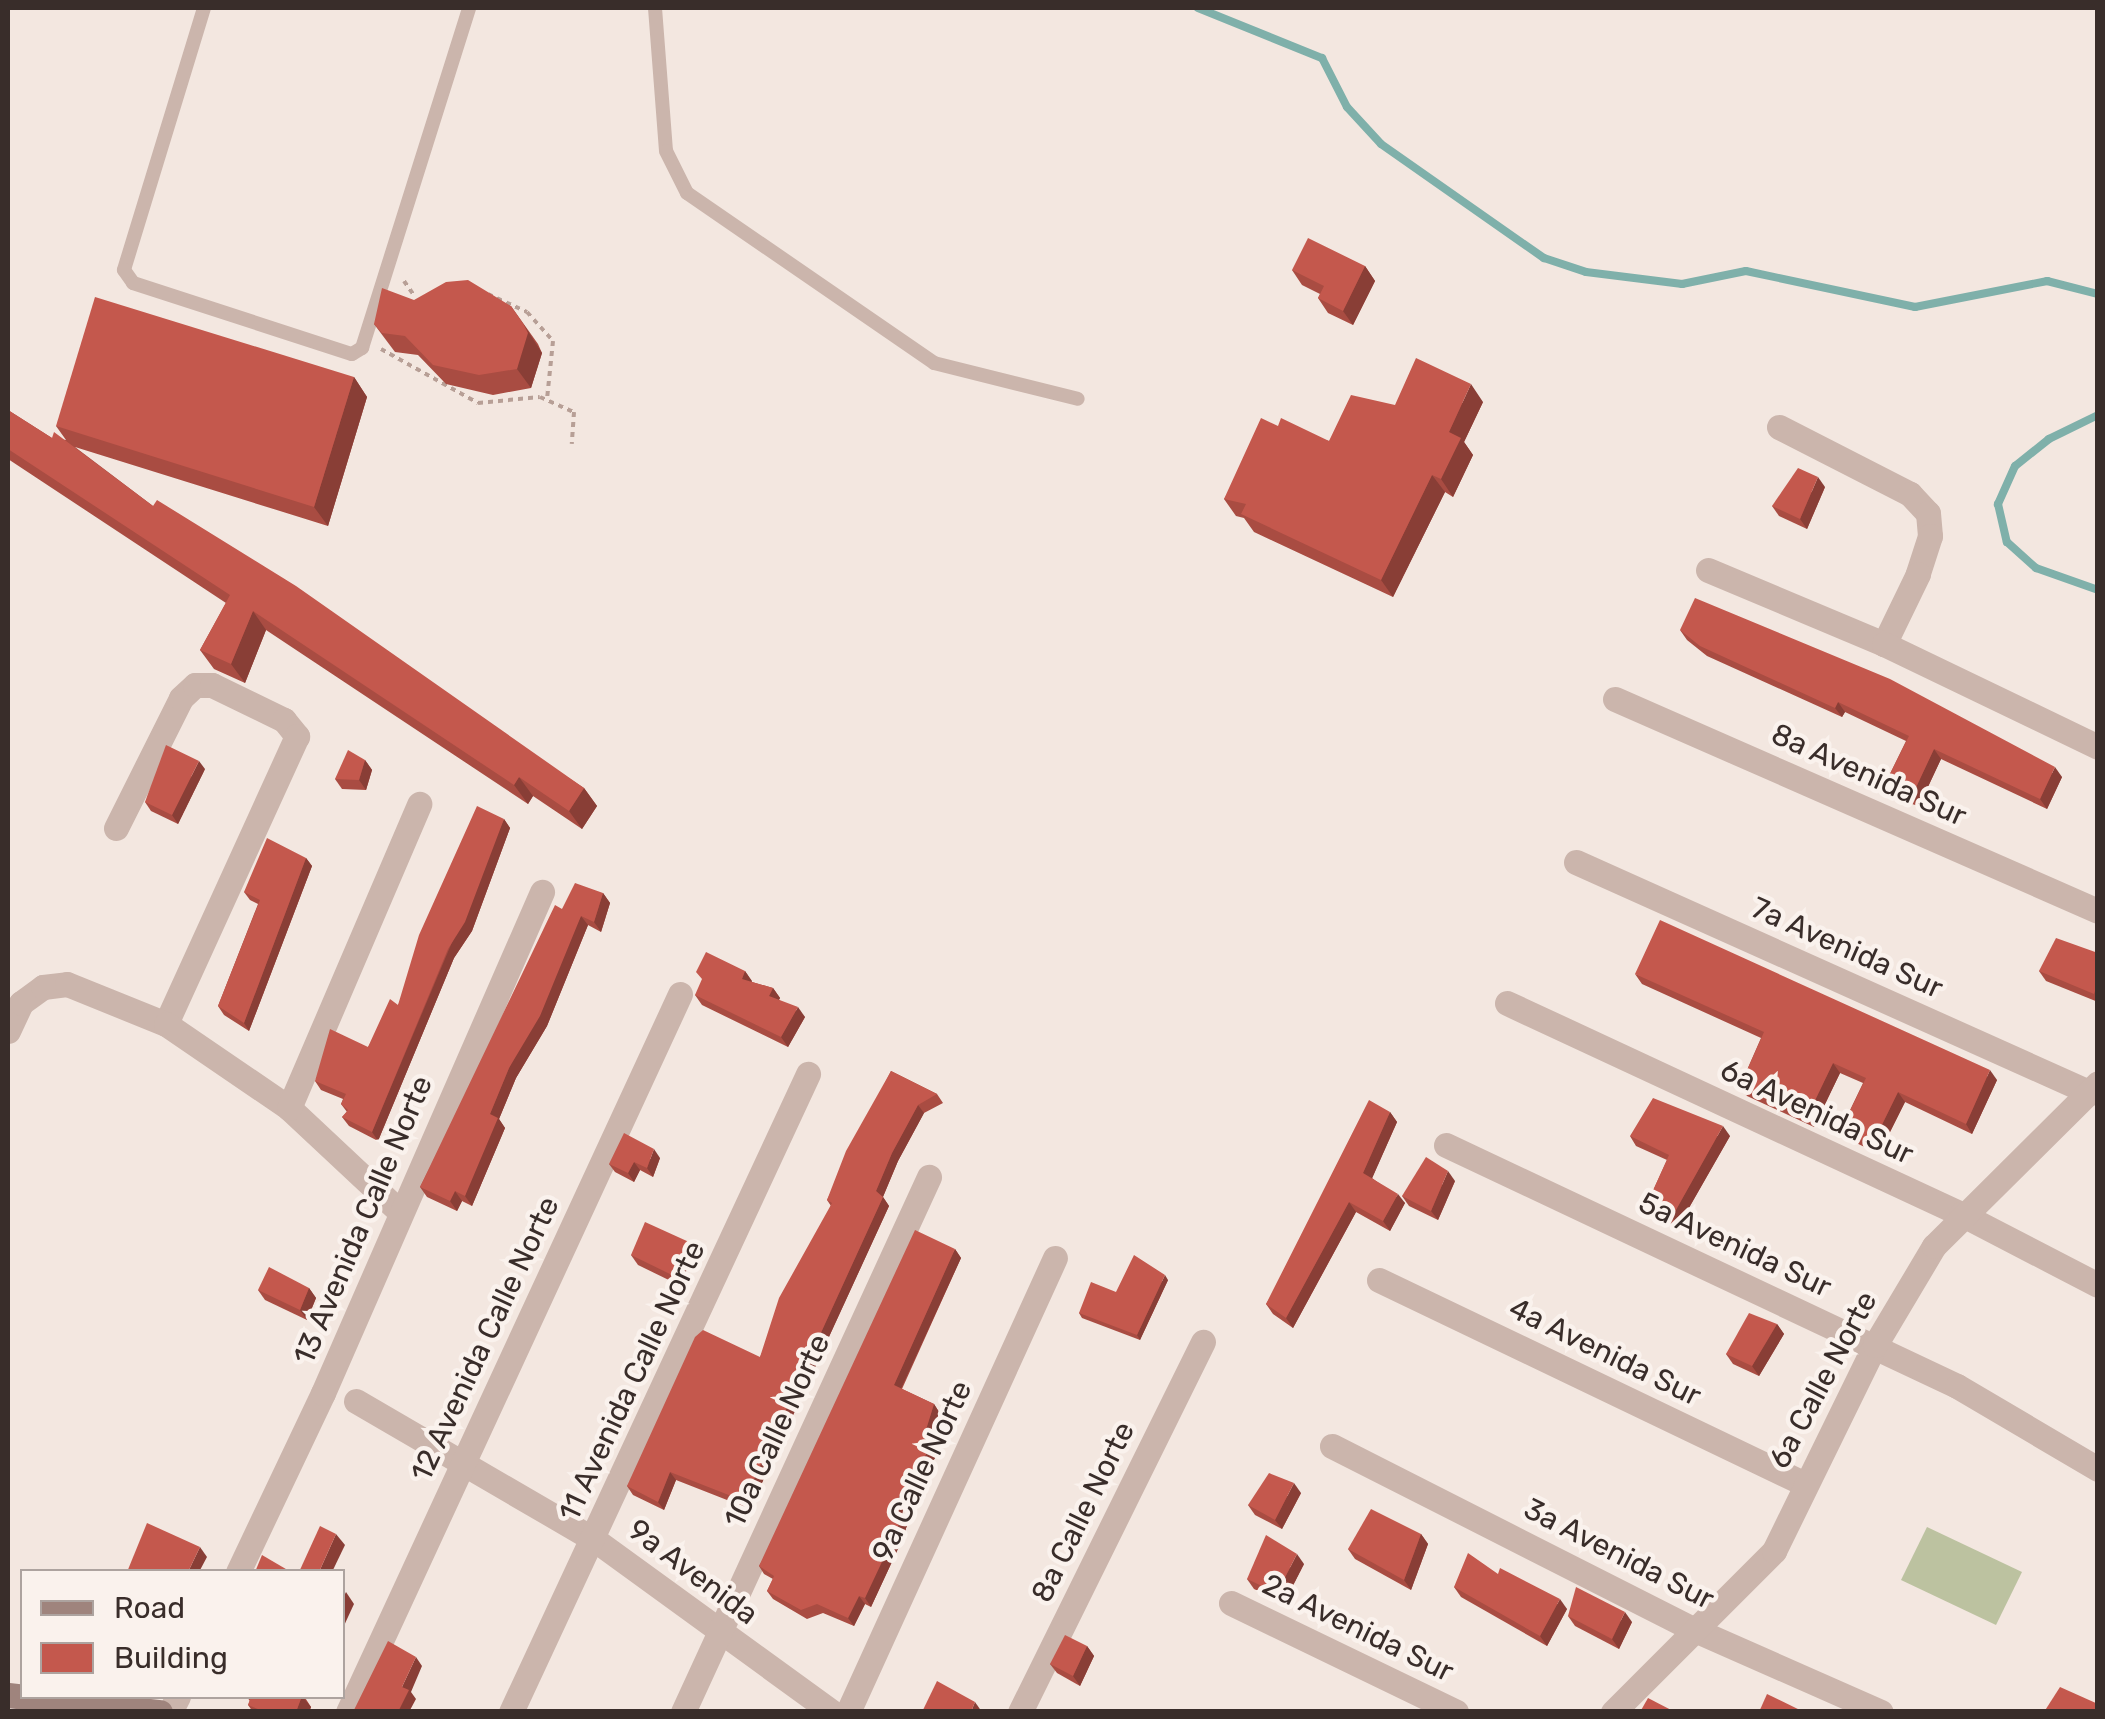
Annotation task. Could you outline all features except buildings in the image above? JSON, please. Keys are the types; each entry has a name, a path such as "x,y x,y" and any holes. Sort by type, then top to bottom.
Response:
{"main road":[{"path":"44,1699 160,1712"}],"street":[{"path":"1779,427 1910,494 1928,513 1930,536 1918,574 1884,644"},
{"path":"1708,570 1884,644 2098,747"},
{"path":"116,828 181,698 195,684 212,685 284,720 296,736 166,1024"},
{"name":"8a Avenida Sur","path":"1615,699 2098,911"},
{"path":"289,1108 419,804"},
{"name":"7a Avenida Sur","path":"1576,862 2094,1088"},
{"name":"13 Avenida Calle Norte","path":"239,1569 542,892"},
{"path":"8,1031 21,1003 43,987 67,984 166,1024 289,1108 400,1212"},
{"name":"12 Avenida Calle Norte","path":"348,1712 680,994"},
{"name":"6a Avenida Sur","path":"1507,1003 1961,1214 2098,1285"},
{"name":"11 Avenida Calle Norte","path":"511,1712 595,1540 808,1074"},
{"name":"6a Calle Norte","path":"1614,1712 1774,1550 1803,1483 1874,1345 1934,1246 1961,1214 2094,1088"},
{"name":"5a Avenida Sur","path":"1446,1146 1874,1345 2098,1469"},
{"name":"10a Calle Norte","path":"683,1712 928,1177"},
{"name":"9a Calle Norte","path":"848,1712 1055,1258"},
{"name":"4a Avenida Sur","path":"1379,1280 1803,1483"},
{"name":"8a Calle Norte","path":"1020,1712 1204,1342"},
{"name":"9a Avenida","path":"356,1400 465,1460 595,1540 832,1712"},
{"name":"3a Avenida Sur","path":"1332,1446 1695,1630 1882,1712"},
{"name":"2a Avenida Sur","path":"1231,1603 1456,1712"}],"lane":[{"path":"204,8 124,270 133,283 352,354 362,348 469,8"},
{"path":"655,8 666,151 687,193 934,363 1078,399"}],"path":[{"path":"396,269 415,298"},
{"path":"476,292 504,297 543,324 555,358 547,400"},
{"path":"401,300 415,298 434,304"},
{"path":"377,346 478,402 547,400 574,412 572,444"}],"green space":[{"path":"1927,1527 2022,1572 1996,1625 1901,1580"}],"waterway":[{"path":"1198,8 1322,58 1347,107 1381,144 1544,258 1586,272 1682,284 1746,271 1915,307 2047,281 2098,294"},
{"path":"2098,415 2049,439 2015,466 1998,504 2007,542 2036,568 2098,590"}]}
